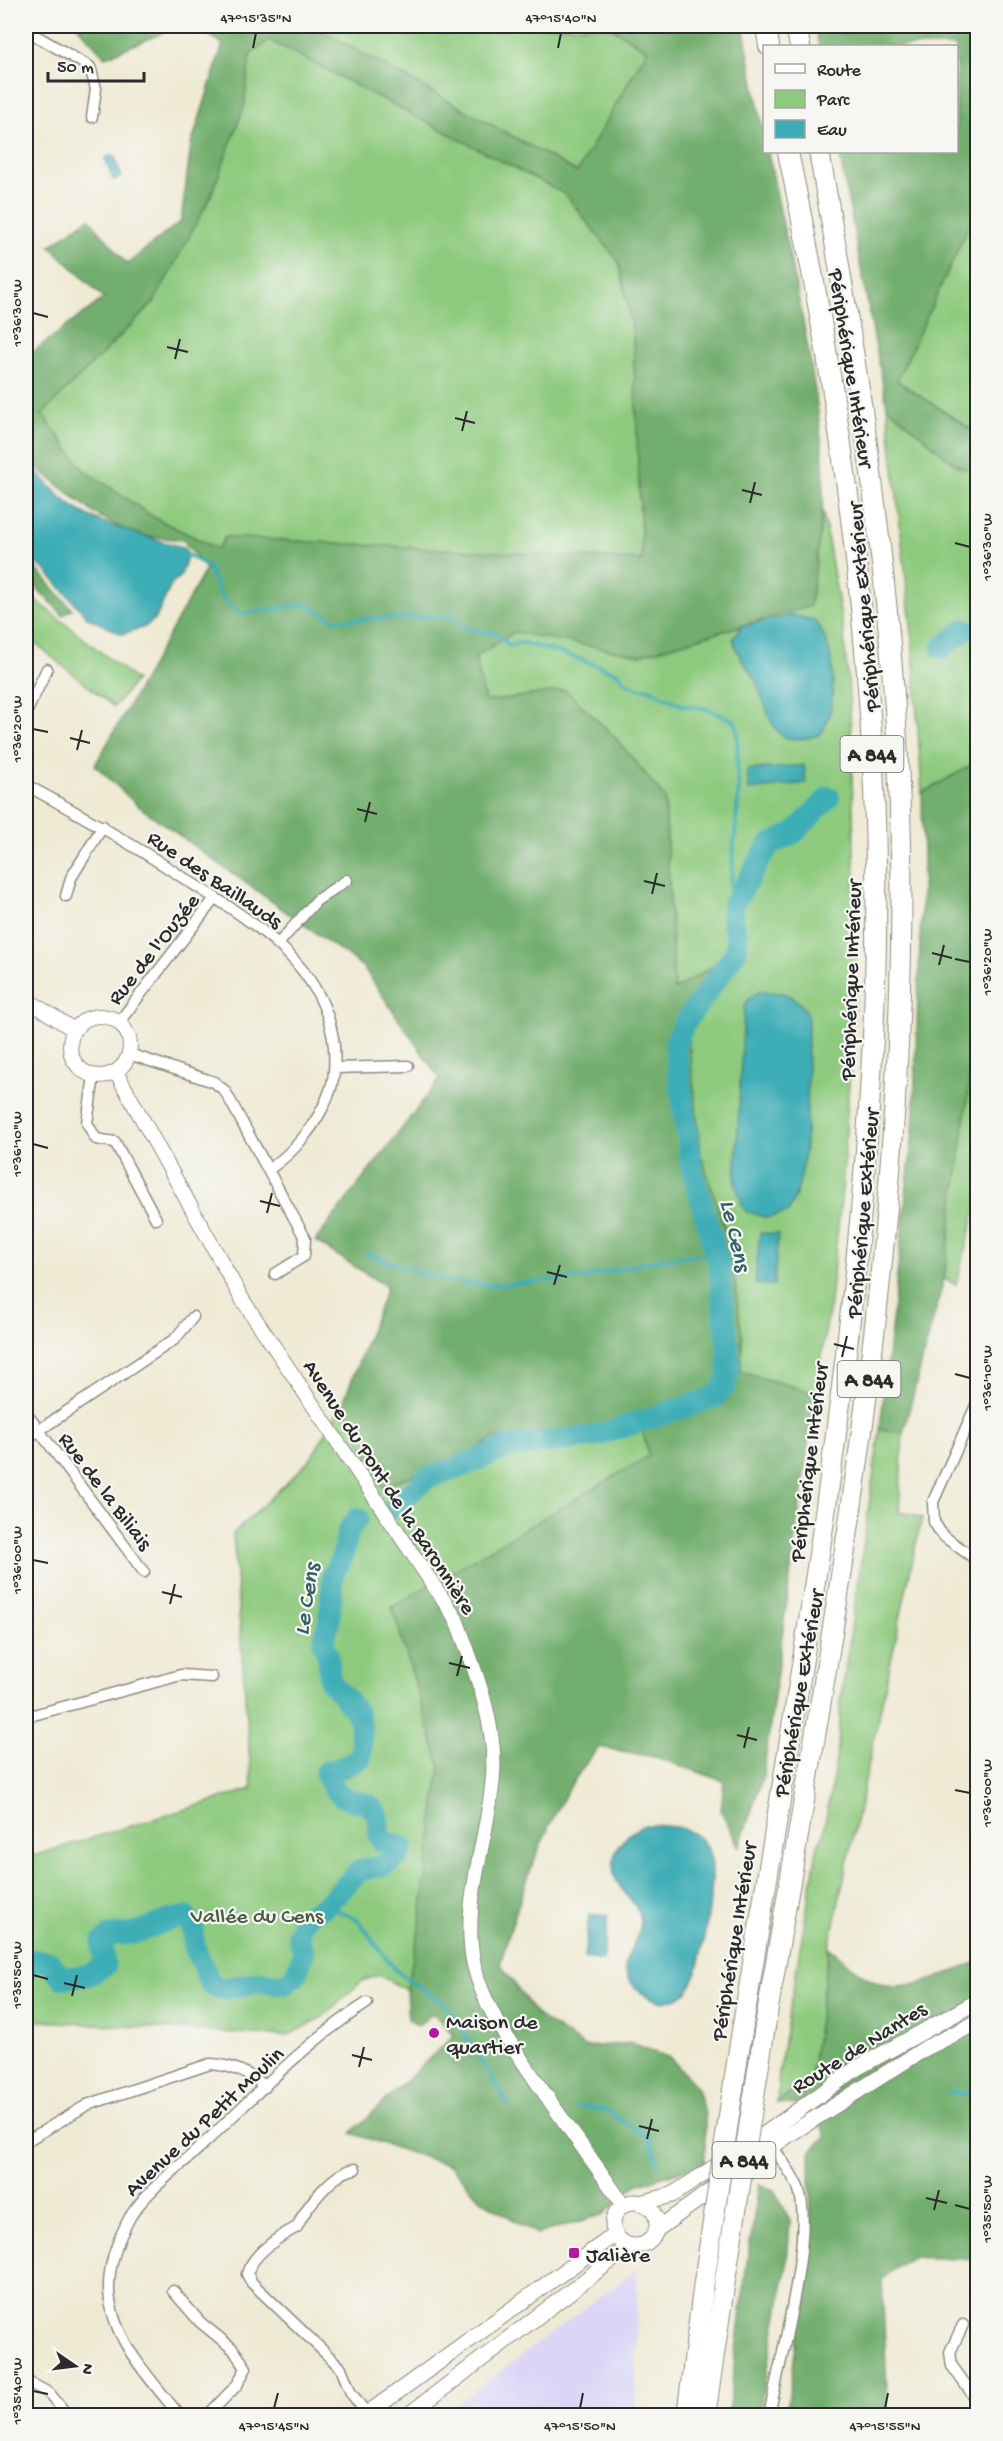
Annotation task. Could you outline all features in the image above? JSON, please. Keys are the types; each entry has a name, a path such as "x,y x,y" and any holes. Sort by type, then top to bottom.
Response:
{"highway":[{"path":"765,26 769,45"},
{"path":"796,26 800,45"},
{"name":"Périphérique Intérieur","path":"687,2415 704,2282 738,2056 814,1599 841,1398 867,1136 875,983 873,794 867,662 839,425 824,330 789,153"},
{"name":"Périphérique Extérieur","path":"705,2415 765,2026 835,1618 866,1406 888,1201 900,992 900,788 888,611 860,384 819,153"}],"main road":[{"name":"Route de Nantes","path":"656,2230 857,2068 978,2001"},
{"name":"Route de Nantes","path":"640,2203 672,2195 926,2048 978,2022"},
{"path":"407,2415 630,2246 646,2243 656,2230 656,2220 652,2211 640,2203 624,2206 614,2218 616,2234 630,2246"},
{"path":"366,2415 616,2234"}],"street":[{"path":"26,30 90,67 96,88 92,117"},
{"path":"26,713 47,669"},
{"name":"Rue des Baillauds","path":"26,785 103,826 258,925 296,962 322,1001 332,1028 335,1068 333,1086 313,1123 283,1160 269,1169"},
{"path":"66,896 71,878 103,826"},
{"path":"278,944 317,900 347,880"},
{"name":"Rue de l'Ouzée","path":"119,1022 215,898"},
{"path":"26,999 74,1030"},
{"path":"95,1016 107,1017 119,1022 129,1035 129,1054 116,1072 105,1076 94,1076 80,1069 72,1057 70,1041 74,1030 83,1021 95,1016"},
{"path":"129,1054 214,1082 225,1091 306,1238 307,1247 304,1256 275,1274"},
{"path":"335,1068 408,1066"},
{"name":"Avenue du Pont de la Baronnière","path":"116,1072 242,1299 456,1619 473,1664 492,1741 494,1774 473,1908 473,1962 480,1987 491,2013 544,2095 624,2206"},
{"path":"94,1076 87,1123 96,1139 115,1142 156,1219"},
{"path":"26,1439 175,1339 193,1317"},
{"path":"978,1401 933,1502 934,1522 942,1535 978,1561"},
{"name":"Rue de la Biliais","path":"26,1413 144,1572"},
{"path":"26,1717 181,1675 212,1677"},
{"name":"Avenue du Petit Moulin","path":"180,2415 132,2355 115,2320 109,2291 111,2268 118,2241 131,2215 335,2023 367,2003"},
{"path":"26,2144 30,2139 87,2105 210,2064 224,2065 254,2077 265,2087"},
{"path":"769,2140 798,2186 801,2197 801,2238 795,2288 769,2415"},
{"path":"355,2169 340,2175 304,2211 297,2227 281,2236 249,2265 247,2274 252,2283 341,2368 351,2393 366,2415"},
{"path":"173,2291 200,2322 233,2349 246,2368 237,2385 207,2415"},
{"path":"963,2325 950,2352 952,2366 978,2402"},
{"path":"26,2381 49,2393 68,2415"}],"shaded area":[{"path":"637,2269 636,2415 442,2415"}],"green space":[{"path":"179,26 105,57 78,27"},
{"path":"195,26 313,26 577,172 647,50 609,26 743,26 763,130 763,153 768,153 814,383 824,479 820,534 810,606 640,655 514,632 475,657 485,702 565,690 614,736 665,798 674,990 713,966 713,996 688,1035 701,1155 730,1245 742,1338 741,1372 815,1393 763,1777 739,1847 721,1811 724,1781 655,1757 599,1747 565,1795 551,1822 527,1879 500,1964 537,2015 585,2047 632,2043 670,2058 696,2086 705,2114 705,2164 636,2185 604,2214 537,2234 480,2199 451,2166 351,2133 454,2035 433,2013 417,2026 408,2019 406,1990 419,1931 440,1766 392,1607 649,1456 642,1430 494,1438 473,1451 383,1487 343,1403 387,1287 315,1241 440,1079 363,967 137,805 95,765 206,569 183,540 134,535 94,513 26,459 26,357 104,298 50,246 89,218 127,264 181,221 191,145 223,44","holes":["269,40 565,194 619,262 633,332 642,560 225,537 218,549 155,518 84,470 42,414 154,302 211,196 244,107 250,55"]},
{"path":"313,26 609,26 647,50 577,172"},
{"path":"815,26 977,26 977,208 897,381 977,433 977,473 956,465 887,406 839,153 958,153 958,45 819,45"},
{"path":"269,40 565,194 619,262 633,332 642,560 225,537 218,549 155,518 84,470 42,414 154,302 244,107 250,54"},
{"path":"977,208 977,433 897,381"},
{"path":"887,406 956,464 977,473 977,762 922,793 912,634"},
{"path":"823,512 844,635 850,705 857,952 843,1180 829,1311 815,1393 741,1372 742,1338 730,1245 701,1155 688,1035 713,996 713,967 674,990 665,798 614,736 565,690 485,702 475,657 514,632 640,655 809,606"},
{"path":"26,557 72,609 63,615 26,577"},
{"path":"28,594 136,680 114,707 26,636 26,597"},
{"path":"977,762 978,1005 973,1055 944,1279 903,1433 880,1429 913,1132 923,861 922,793"},
{"path":"977,1005 977,1205 956,1285 944,1279"},
{"name":"Vallée du Cens","path":"343,1403 383,1487 473,1451 494,1438 642,1430 649,1456 393,1607 440,1766 419,1931 406,1990 379,1975 362,1981 323,2017 287,2036 26,2020 26,1858 252,1789 233,1534 310,1460"},
{"path":"880,1429 903,1433 899,1512 922,1517 829,1947 811,2076 777,2103 779,2071 818,1844 823,1836 838,1748 841,1699"},
{"path":"829,1947 868,1978 893,1987 931,1980 977,1962 977,2260 911,2257 882,2279 888,2415 786,2415 811,2243 810,2153 826,2136 813,2107 777,2103 811,2076"},
{"path":"759,2184 774,2190 790,2220 787,2265 759,2415 728,2415 747,2262"}],"water":[{"path":"114,155 122,177 113,180 105,158"},
{"path":"26,459 57,493 78,510 116,527 182,547 188,553 181,575 171,585 156,618 145,627 122,634 88,618 46,571 26,554"},
{"path":"790,615 814,620 827,645 833,676 831,707 827,721 821,734 804,739 791,739 782,735 775,728 755,680 733,639 741,627"},
{"path":"804,765 806,783 749,790 747,770"},
{"path":"759,992 787,994 797,1001 808,1014 807,1116 802,1171 788,1212 767,1218 745,1211 735,1184 744,1008 749,998"},
{"path":"760,1233 778,1234 774,1285 755,1284"},
{"path":"645,1825 677,1827 692,1832 705,1845 712,1864 706,1929 698,1967 693,1981 683,1995 663,2002 641,1992 630,1981 627,1974 625,1967 627,1958 638,1934 641,1919 637,1908 616,1880 613,1862 624,1840"},
{"path":"589,1914 608,1916 603,1961 584,1958"}],"waterway":[{"path":"188,555 208,566 220,595 240,614 305,604 335,620 451,616 460,624 471,629 494,632 510,646 519,642 562,653 618,673 625,682 640,689 650,689 681,705 707,709 735,721 739,787 730,892 733,905"},
{"name":"Le Cens","path":"942,648 965,629"},
{"name":"Le Cens","path":"394,1507 427,1478 507,1447 596,1436 715,1397 725,1386 730,1368 719,1265 692,1169 675,1044 684,1024 736,952 737,937 732,921 733,905 769,845 794,833 829,797"},
{"path":"366,1254 434,1277 463,1283 490,1285 584,1278 652,1261 715,1252"},
{"name":"Le Cens","path":"26,1969 34,1960 50,1962 62,1978 89,1975 105,1966 102,1943 111,1935 133,1933 176,1918 186,1917 194,1931 194,1946 211,1985 223,1989 258,1982 285,1984 296,1974 304,1953 298,1935 304,1918 326,1905 360,1870 382,1866 399,1856 403,1847 383,1842 379,1834 375,1811 363,1803 345,1798 338,1793 325,1772 344,1767 361,1758 361,1726 357,1712 330,1681 328,1655 323,1643 329,1622 333,1574 342,1558 348,1531 358,1518"},
{"path":"326,1905 358,1920 395,1970 447,2006 509,2105"},
{"path":"948,2093 968,2093 978,2085"},
{"path":"578,2106 606,2110 650,2138 657,2163"}],"place":[{"name":"Maison de quartier","path":"434,2033"},
{"name":"Jalière","path":"574,2253"}]}
